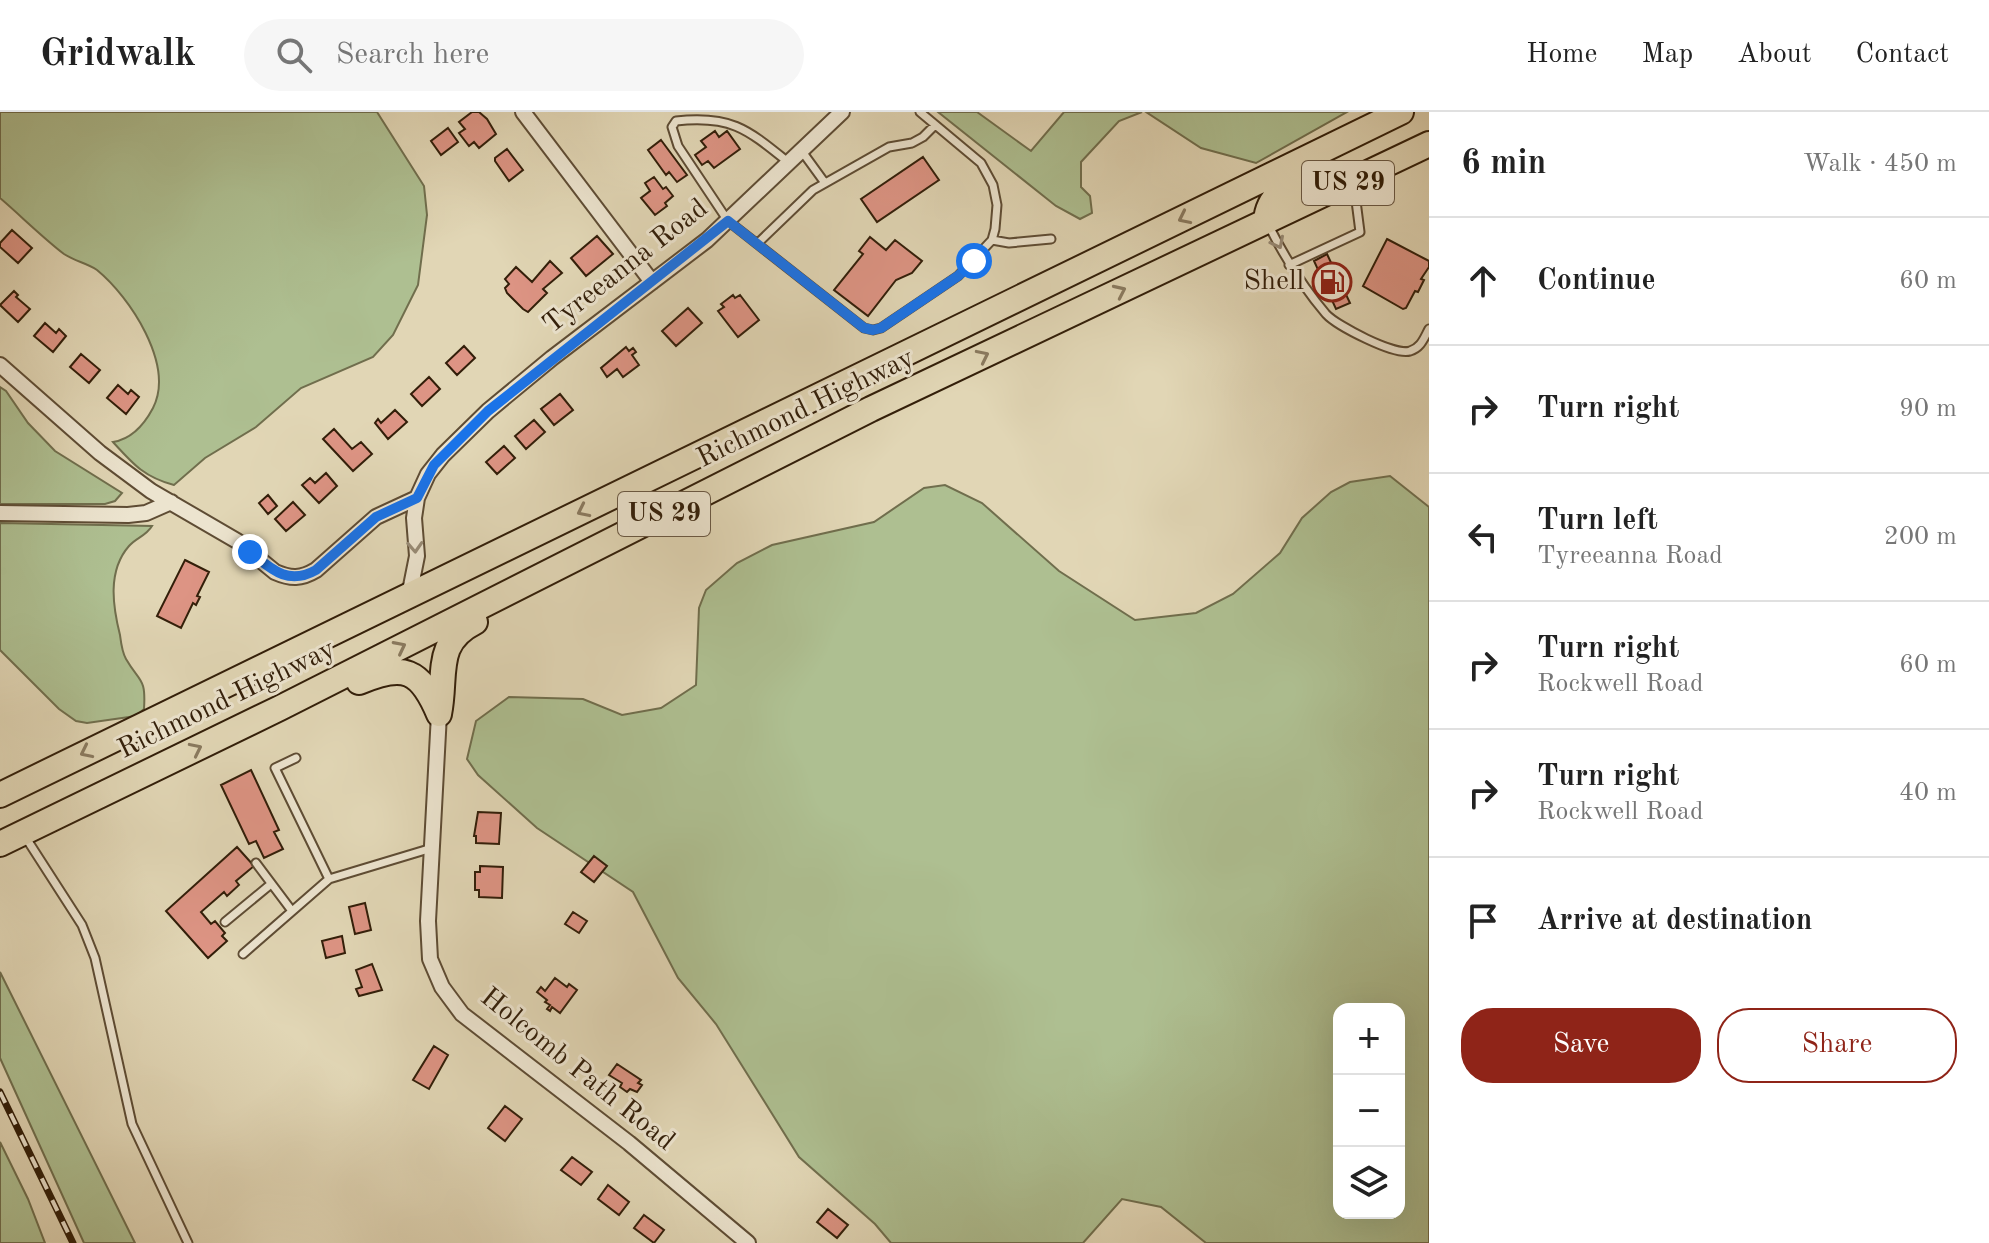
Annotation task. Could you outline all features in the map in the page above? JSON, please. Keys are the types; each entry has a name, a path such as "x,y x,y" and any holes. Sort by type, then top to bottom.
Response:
{"highway":[{"name":"Richmond Highway","path":"0,795 1401,112"},
{"path":"1266,221 1269,206 1282,190 1422,112"},
{"name":"Richmond Highway","path":"0,844 280,708 871,409 1429,144"},
{"path":"439,714 447,648 462,628 788,465 952,371"},
{"path":"280,708 375,675 405,673 419,678 429,691 439,714"}],"street":[{"path":"523,112 652,282"},
{"name":"Tyreeanna Road","path":"409,596 417,556 414,518 417,498 434,465 466,431 552,358 728,221 842,112"},
{"path":"0,365 100,453 151,491 225,533 275,572 295,578 316,570 376,517 417,498"},
{"path":"0,513 128,515 146,513 171,502"},
{"name":"Holcomb Path Road","path":"439,714 428,921 430,959 442,987 462,1014 629,1143 748,1243"}],"lane":[{"path":"788,162 739,125 705,118 676,121 672,127 678,146 728,221 864,328 881,328 958,276 992,240 997,216 993,185 981,163 920,112"},
{"path":"757,244 813,190 889,147 912,143 935,125"},
{"path":"801,150 825,183"},
{"path":"1289,265 1360,232 1357,196 1362,185 1380,167"},
{"path":"1266,221 1289,265 1329,317 1401,353 1412,351 1423,342 1429,329"},
{"path":"992,240 1009,243 1051,239"},
{"path":"296,758 275,768 329,879"},
{"path":"23,833 86,933 95,958 132,1124 188,1243"},
{"path":"243,954 329,879 432,848"},
{"path":"256,863 292,911"},
{"path":"225,922 271,884"}],"green space":[{"path":"0,112 377,112 424,186 427,215 418,285 393,335 373,357 301,388 256,427 205,458 174,485 164,482 140,469 113,442 132,434 153,408 158,391 158,372 146,333 110,282 97,270 64,254 0,198"},
{"path":"938,112 977,112 1031,151 1064,112 1142,112 1119,121 1081,162 1081,187 1090,196 1092,213 1080,219 1056,206"},
{"path":"1146,112 1347,112 1256,163 1201,148"},
{"path":"0,387 55,451 122,493 115,501 105,504 0,504"},
{"path":"1390,476 1429,507 1429,1243 1206,1243 1161,1207 1122,1199 1083,1243 891,1243 875,1224 799,1157 716,1024 678,978 633,892 537,828 478,775 467,759 476,721 509,697 583,699 622,715 661,708 696,685 699,608 706,590 737,563 772,545 874,522 924,488 945,485 982,503 1059,571 1135,620 1196,613 1233,594 1280,553 1302,518 1331,492 1350,482"},
{"path":"0,523 152,526 122,556 114,589 115,613 123,650 144,691 144,709 136,716 87,723 76,721 59,709 0,650"},
{"path":"0,972 135,1243 84,1243 0,1058"},
{"path":"0,1142 28,1199 45,1243 0,1243"}],"building":[{"path":"472,112 479,112 487,119 496,134 479,148 474,142 469,146 459,133 465,129 459,122"},
{"path":"448,128 458,142 441,155 431,141"},
{"path":"715,131 719,137 727,131 740,149 714,168 708,161 702,165 695,155 706,147 701,141"},
{"path":"661,140 687,175 677,182 669,172 666,175 648,150"},
{"path":"507,149 523,170 509,181 495,161"},
{"path":"923,157 939,180 877,222 861,199"},
{"path":"654,177 673,196 665,203 667,206 655,215 641,198 650,191 645,183"},
{"path":"12,230 32,248 18,263 0,247"},
{"path":"597,236 613,254 586,276 571,258"},
{"path":"870,237 886,250 895,240 922,261 912,273 896,280 868,316 834,290 863,254 859,251"},
{"path":"1387,239 1429,261 1418,292 1415,291 1403,309 1363,286"},
{"name":"Shell","path":"1327,254 1350,303 1336,309 1314,261"},
{"path":"550,261 562,273 543,289 547,293 528,312 507,293 505,288 509,284 505,279 516,267 532,282"},
{"path":"14,291 18,295 16,297 30,309 18,322 0,305"},
{"path":"733,295 735,298 740,295 759,320 738,337 718,311 724,307 721,304"},
{"path":"688,308 702,323 676,346 662,331"},
{"path":"45,323 56,333 59,329 66,336 53,352 34,336"},
{"path":"464,346 475,358 457,375 446,363"},
{"path":"626,347 636,352 632,355 639,365 623,377 617,369 607,377 601,368"},
{"path":"81,354 100,370 89,383 70,367"},
{"path":"429,377 440,389 422,406 411,394"},
{"path":"118,385 128,394 131,390 139,397 126,414 107,398"},
{"path":"560,394 573,410 554,425 541,409"},
{"path":"395,410 407,422 388,439 375,423 378,419 381,423"},
{"path":"534,420 545,432 526,449 515,436"},
{"path":"334,429 352,449 361,442 372,454 353,471 323,439"},
{"path":"504,446 515,458 497,474 486,462"},
{"path":"326,473 337,486 319,503 302,485 310,478 315,483"},
{"path":"268,495 277,506 268,514 259,503"},
{"path":"293,502 305,515 286,531 275,519"},
{"path":"185,560 209,572 196,605 193,603 181,628 157,616"},
{"path":"251,770 279,830 274,832 283,849 264,858 256,841 249,844 221,785"},
{"path":"478,812 501,813 499,844 476,843 474,836"},
{"path":"237,847 254,866 236,881 239,885 227,896 224,892 201,912 211,924 215,921 225,933 222,936 227,941 208,958 166,911"},
{"path":"594,856 607,866 594,882 581,872"},
{"path":"480,866 503,867 502,898 479,897 479,890 475,890 475,872 480,872"},
{"path":"365,903 371,930 355,934 349,907"},
{"path":"573,912 587,921 579,933 565,924"},
{"path":"342,936 345,953 326,958 322,941"},
{"path":"372,964 382,990 359,996 356,989 362,987 356,970"},
{"path":"555,978 577,990 560,1013 552,1007 550,1011 547,1009 550,1005 537,992 541,987 545,991"},
{"path":"434,1046 448,1055 429,1089 413,1080"},
{"path":"617,1064 641,1080 638,1083 642,1085 637,1092 630,1089 627,1092 620,1087 622,1083 609,1075"},
{"path":"505,1106 522,1119 505,1141 488,1128"},
{"path":"572,1157 592,1172 581,1185 561,1170"},
{"path":"608,1185 629,1202 619,1215 598,1199"},
{"path":"828,1209 848,1225 837,1238 817,1222"},
{"path":"644,1215 664,1230 654,1243 634,1228"}],"railway":[{"path":"0,1092 73,1243"}],"place":[{"name":"Shell","path":"1332,282"}],"route":[{"path":"250,552 286,577 305,576 316,570 376,517 417,498 434,465 488,411 728,221 864,328 873,330 881,328 958,276 974,261"}]}
